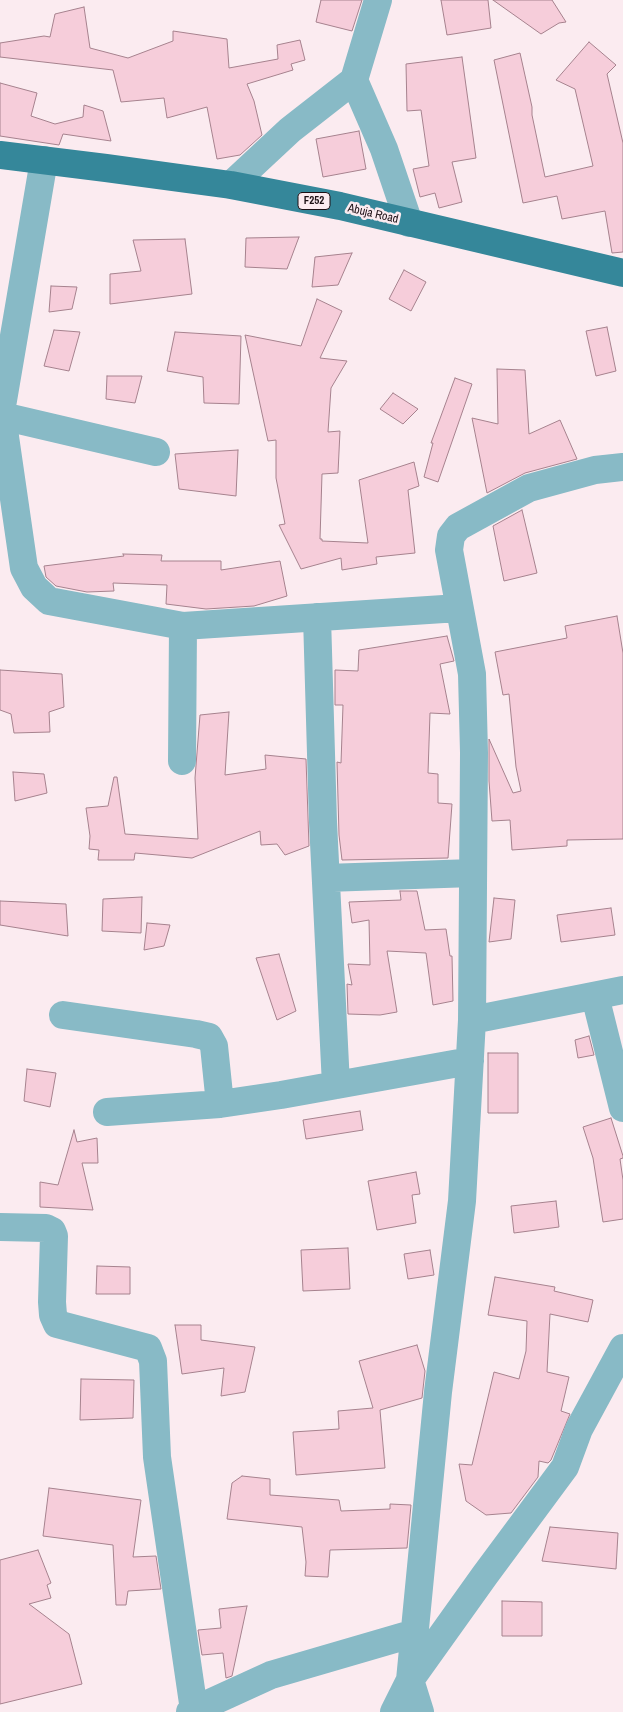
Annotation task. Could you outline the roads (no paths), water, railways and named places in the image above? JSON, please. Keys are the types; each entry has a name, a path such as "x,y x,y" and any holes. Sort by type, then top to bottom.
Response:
{"main road":[{"name":"Abuja Road","path":"0,155 231,185 340,206 623,273"}],"street":[{"path":"231,185 290,130 354,80 378,0"},
{"path":"354,80 384,149 409,223"},
{"path":"44,160 1,417 24,568 34,587 49,600 184,626 459,608"},
{"path":"1,417 156,452"},
{"path":"420,1712 410,1680 438,1392 462,1201 472,1020 474,753 472,674 449,550 451,536 458,527 529,488 595,470 623,467"},
{"path":"317,617 326,878 336,1085"},
{"path":"182,762 184,626"},
{"path":"326,878 473,873"},
{"path":"472,1020 623,990"},
{"path":"595,996 623,1108"},
{"path":"63,1015 208,1037 214,1046 220,1104"},
{"path":"107,1112 220,1104 470,1061"},
{"path":"0,1227 46,1228 52,1231 54,1236 53,1316 57,1324 148,1348 154,1361 157,1457 192,1711 271,1675 415,1633"},
{"path":"394,1712 410,1680 565,1467 579,1428 623,1348"}]}
